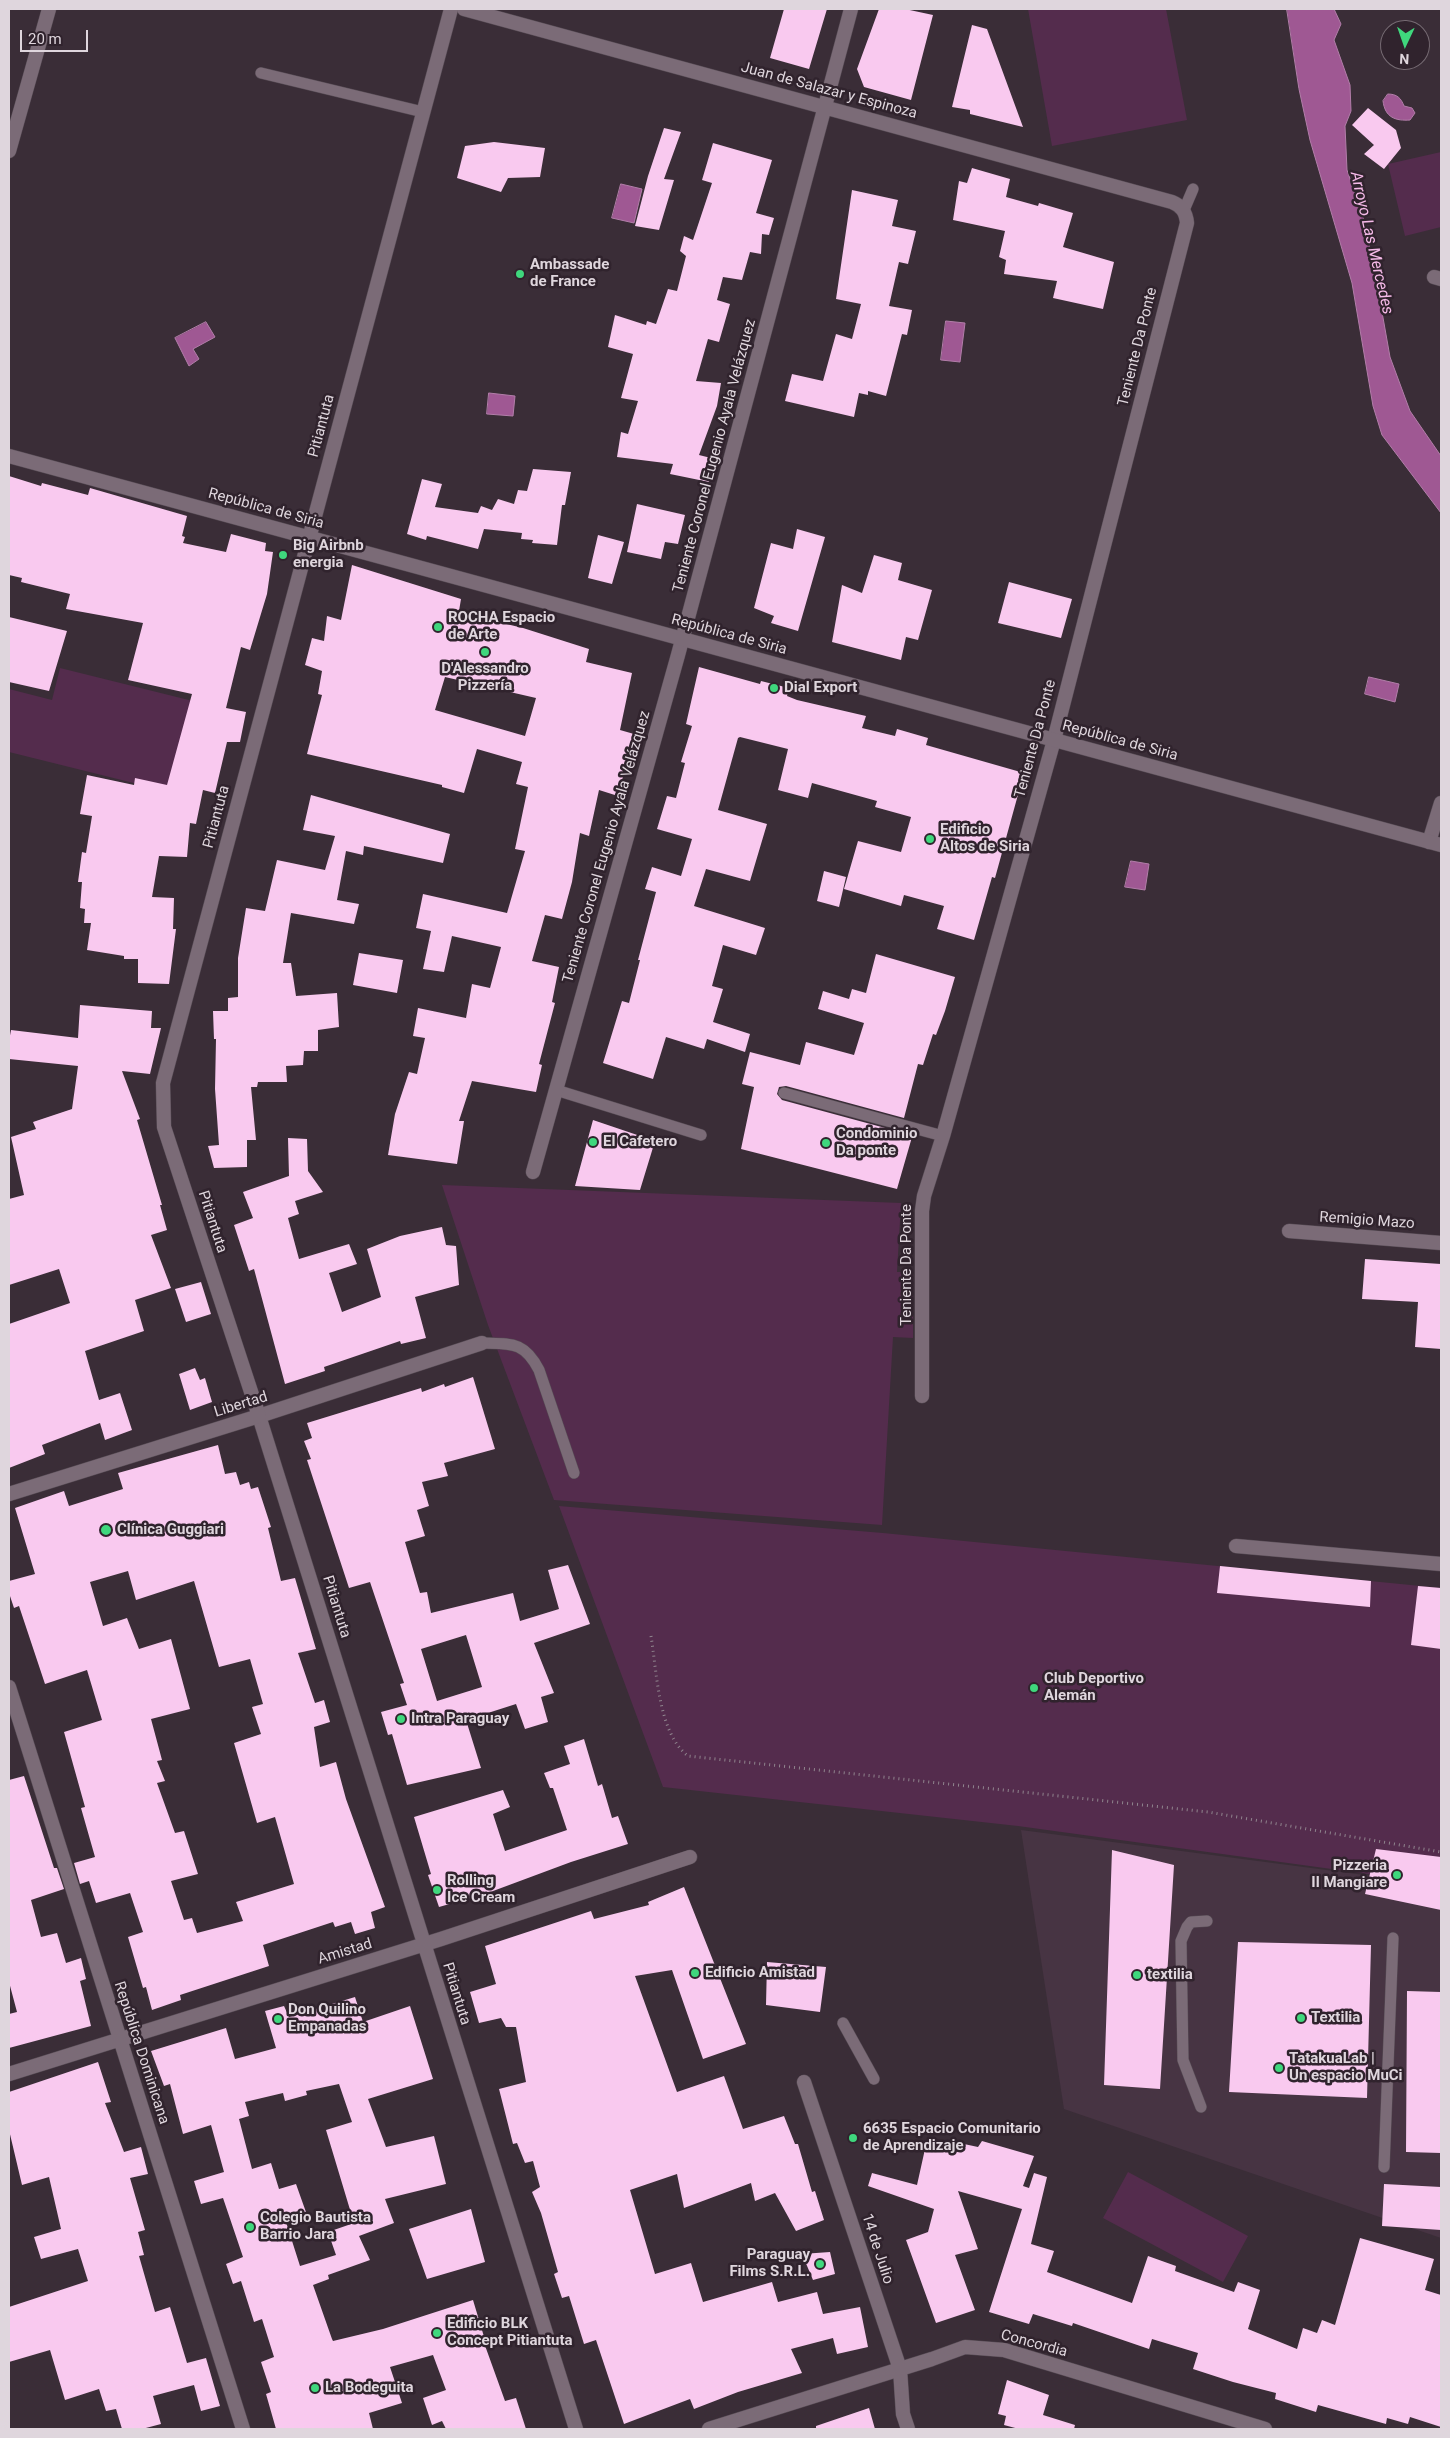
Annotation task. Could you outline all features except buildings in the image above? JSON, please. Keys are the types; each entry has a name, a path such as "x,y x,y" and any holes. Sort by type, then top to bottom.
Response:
{"street":[{"path":"9,151 49,9"},
{"name":"Pitiantuta","path":"451,9 163,1091 164,1127 259,1416 576,2429"},
{"name":"Juan de Salazar y Espinoza","path":"464,9 1172,202 1184,210"},
{"name":"Teniente Coronel Eugenio Ayala Velázquez","path":"534,1172 682,639 851,9"},
{"name":"Teniente Da Ponte","path":"922,1396 922,1211 924,1196 943,1136 1054,740 1187,222 1184,210"},
{"name":"República de Siria","path":"9,456 1435,843"},
{"path":"1435,843 1441,803"},
{"name":"Remigio Mazo","path":"1289,1231 1441,1243"},
{"name":"Libertad","path":"9,1494 259,1416 482,1343"},
{"path":"1236,1546 1441,1564"},
{"name":"República Dominicana","path":"9,1687 243,2429"},
{"name":"Amistad","path":"9,2074 424,1945 690,1857"},
{"name":"14 de Julio","path":"804,2082 900,2369 903,2414 908,2429"},
{"name":"Concordia","path":"709,2429 900,2369 965,2346 1004,2350 1265,2429"}],"lane":[{"path":"261,73 423,112"},
{"path":"1184,210 1193,189"},
{"path":"556,1090 701,1135"},
{"path":"784,1093 943,1136"},
{"path":"482,1343 503,1342 515,1345 531,1355 539,1370 574,1473"},
{"path":"1201,2107 1183,2060 1182,1942 1187,1927 1191,1922 1207,1921"},
{"path":"1384,2167 1392,1938"},
{"path":"843,2024 874,2079"}],"path":[{"path":"651,1636 663,1714 677,1748 688,1756 1208,1812 1441,1852"}],"shaded area":[{"path":"1028,9 1166,9 1187,120 1052,146"},
{"path":"1287,9 1334,9 1341,24 1334,40 1350,85 1351,111 1345,126 1347,170 1364,220 1372,260 1381,286 1382,312 1390,357 1410,411 1441,456 1441,513 1382,435 1373,406 1352,283 1310,140 1299,89"},
{"path":"1388,94 1400,99 1404,106 1412,108 1415,113 1410,120 1400,120 1389,115 1383,101"},
{"path":"1441,152 1441,227 1405,236 1388,164"},
{"path":"621,184 642,189 634,223 612,218"},
{"path":"946,321 965,323 960,362 941,360"},
{"path":"206,322 215,337 193,349 199,359 189,366 175,338"},
{"path":"489,393 515,396 513,416 487,414"},
{"path":"60,668 221,708 198,799 9,752 9,689 52,700"},
{"path":"1369,677 1399,684 1395,702 1365,694"},
{"path":"1131,861 1149,864 1145,890 1125,887"},
{"path":"442,1185 901,1203 897,1272 913,1272 913,1338 893,1337 882,1525 554,1500 488,1325"},
{"name":"Club Deportivo Alemán","path":"559,1506 883,1533 1441,1588 1441,1884 1018,1826 663,1787"},
{"path":"1021,1830 1441,1885 1441,2238 1064,2109"},
{"path":"1128,2172 1248,2236 1223,2282 1103,2218"}],"place":[{"name":"Ambassade de France","path":"520,274"},
{"name":"Big Airbnb energia","path":"283,555"},
{"name":"ROCHA Espacio de Arte","path":"438,627"},
{"name":"D'Alessandro Pizzería","path":"485,652"},
{"name":"Dial Export","path":"774,688"},
{"name":"Edificio Altos de Siria","path":"930,839"},
{"name":"El Cafetero","path":"593,1142"},
{"name":"Condominio Da ponte","path":"826,1143"},
{"name":"Clínica Guggiari","path":"106,1530"},
{"name":"Club Deportivo Alemán","path":"1034,1688"},
{"name":"Intra Paraguay","path":"401,1719"},
{"name":"Pizzeria Il Mangiare","path":"1397,1875"},
{"name":"Rolling Ice Cream","path":"437,1890"},
{"name":"Edificio Amistad","path":"695,1973"},
{"name":"textilia","path":"1137,1975"},
{"name":"Textilia","path":"1301,2018"},
{"name":"Don Quilino Empanadas","path":"278,2019"},
{"name":"TatakuaLab | Un espacio MuCi","path":"1279,2068"},
{"name":"6635 Espacio Comunitario de Aprendizaje","path":"853,2138"},
{"name":"Colegio Bautista Barrio Jara","path":"250,2227"},
{"name":"Paraguay Films S.R.L.","path":"820,2264"},
{"name":"Edificio BLK Concept Pitiantuta","path":"437,2333"},
{"name":"La Bodeguita","path":"315,2388"}],"water label":[{"name":"Arroyo Las Mercedes","path":"1371,243"}]}
